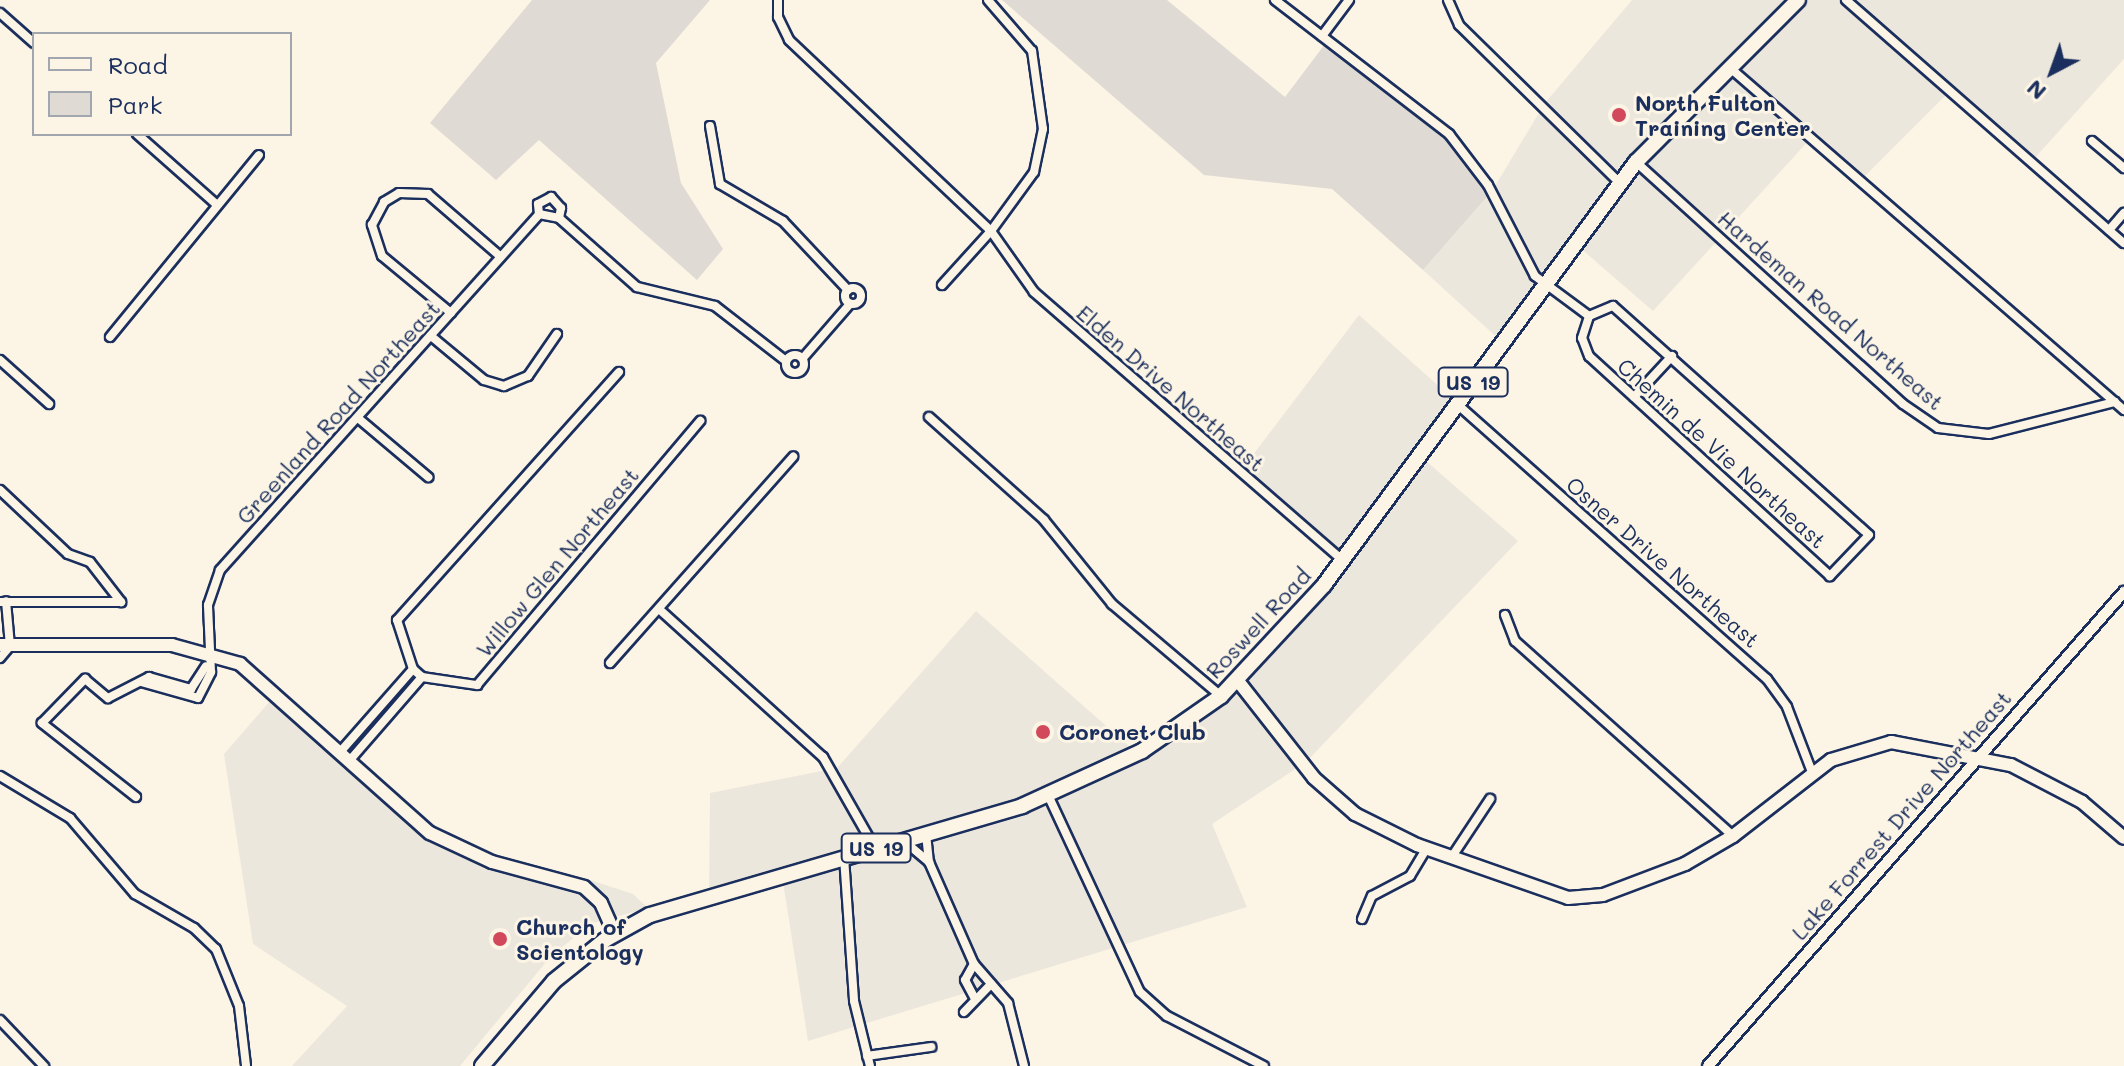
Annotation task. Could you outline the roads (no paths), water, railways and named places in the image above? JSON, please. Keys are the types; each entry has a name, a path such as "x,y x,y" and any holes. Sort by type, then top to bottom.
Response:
{"main road":[{"name":"Roswell Road","path":"482,1066 554,981 615,934 677,904 926,834 1048,795 1142,751 1221,696 1238,681 1342,560 1636,162 1798,0"},
{"path":"5,646 151,644 209,652 262,680 447,843 584,887 601,903 615,934"},
{"path":"1238,681 1334,798 1426,849 1556,895 1586,898 1685,864 1733,836 1812,772 1850,751 1891,742 1978,757 2054,785 2124,838"}],"street":[{"name":"Elden Drive Northeast","path":"778,0 778,17 789,40 991,231 1034,292 1342,560"},
{"path":"942,285 991,231 1034,172 1043,129 1032,51 988,0"},
{"path":"1275,0 1463,148 1544,286 1589,316"},
{"path":"1322,36 1349,0"},
{"path":"1448,0 1459,25 1620,183"},
{"path":"1846,0 2124,243"},
{"path":"0,13 32,41"},
{"path":"1729,67 2124,410"},
{"path":"559,218 561,208 551,197 538,204 539,214 559,218 628,282 664,298 715,306 786,361 789,371 799,373 803,358 850,304 848,290 783,221 720,184 710,126"},
{"path":"139,136 215,203"},
{"path":"2092,141 2124,168"},
{"path":"110,337 215,203 259,155"},
{"name":"Hardeman Road Northeast","path":"1636,162 1903,404 1938,428 1989,434 2115,402"},
{"path":"451,313 382,256 372,225 384,202 399,193 428,194 501,257"},
{"path":"2109,230 2124,213"},
{"name":"Greenland Road Northeast","path":"136,797 42,723 85,679 108,698 141,682 161,677 191,689 206,666 214,632 209,594 216,576 539,214"},
{"name":"Chemin de Vie Northeast","path":"1613,306 1869,535 1830,576 1634,397 1584,347 1589,316 1613,306"},
{"path":"431,336 484,380 504,386 528,376 557,334"},
{"path":"786,361 793,355 803,358"},
{"path":"1634,397 1672,356"},
{"path":"0,360 49,404"},
{"path":"346,755 422,677 413,669 397,620 619,372"},
{"name":"Osner Drive Northeast","path":"1457,404 1767,679 1787,707 1812,772"},
{"path":"929,417 1044,520 1112,604 1221,696"},
{"path":"358,418 428,477"},
{"name":"Willow Glen Northeast","path":"422,677 477,685 700,421"},
{"path":"610,663 793,457"},
{"path":"0,490 68,554 90,562 121,602 3,601 5,646 0,658"},
{"name":"Lake Forrest Drive Northeast","path":"1712,1063 2124,592"},
{"path":"659,609 823,757 875,848"},
{"path":"1505,615 1515,641 1733,836"},
{"path":"346,755 413,669"},
{"path":"0,776 70,818 135,894 194,928 216,949 239,1006 246,1066"},
{"path":"1048,795 1140,992 1167,1016 1264,1066"},
{"path":"1451,858 1490,799"},
{"path":"926,834 929,862 974,964 1008,1003 1024,1066"},
{"path":"904,840 929,862"},
{"path":"1362,919 1372,896 1410,876 1426,849"},
{"path":"844,857 854,1001 868,1061 931,1047"},
{"path":"974,964 965,980 975,999"},
{"path":"964,1012 991,984"},
{"path":"0,1020 44,1066"}],"place":[{"name":"North Fulton Training Center","path":"1619,115"},
{"name":"Coronet Club","path":"1043,732"},
{"name":"Church of Scientology","path":"500,939"}]}
